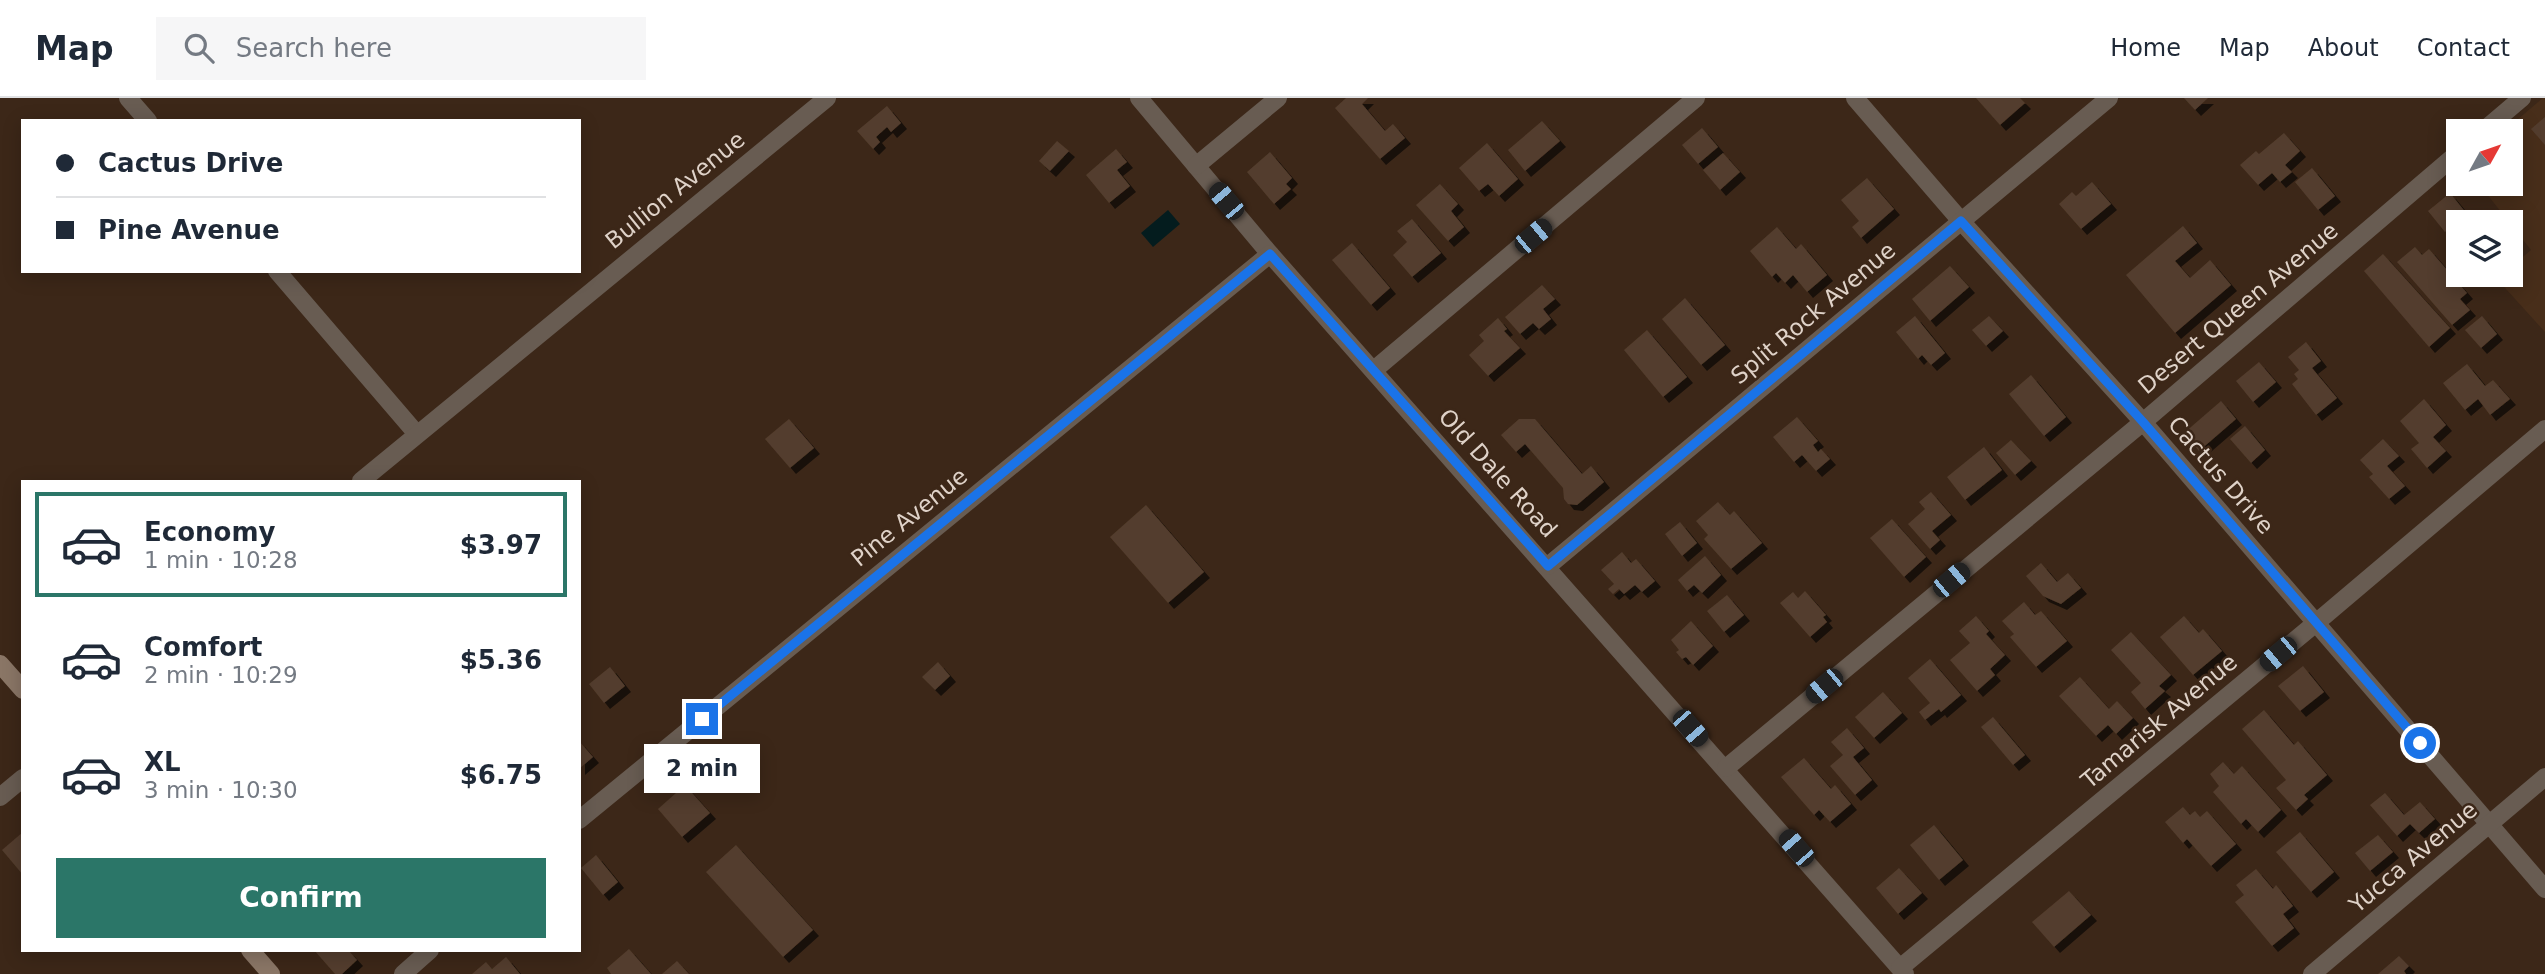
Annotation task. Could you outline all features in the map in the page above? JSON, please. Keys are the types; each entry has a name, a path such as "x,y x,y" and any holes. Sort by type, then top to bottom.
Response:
{"street":[{"path":"128,98 146,119"},
{"name":"Bullion Avenue","path":"361,480 827,98"},
{"name":"Old Dale Road","path":"1139,98 1270,254 1903,971"},
{"path":"1196,166 1278,98"},
{"path":"1374,370 1696,98"},
{"name":"Cactus Drive","path":"1855,98 1961,221 2143,422 2545,889"},
{"name":"Split Rock Avenue","path":"1548,566 2109,98"},
{"path":"2497,119 2522,98"},
{"name":"Desert Queen Avenue","path":"1726,768 2143,422 2446,163"},
{"name":"Pine Avenue","path":"581,818 1270,254"},
{"path":"279,273 416,433"},
{"name":"Tamarisk Avenue","path":"1903,971 2545,429"},
{"path":"0,664 21,688"},
{"name":"Yucca Avenue","path":"2312,974 2545,777"},
{"path":"0,797 21,780"},
{"path":"252,952 271,974"},
{"path":"403,974 428,952"}],"shaded area":[{"path":"2545,98 2545,332 2504,287 2523,287 2523,257 2531,250 2523,240 2523,210 2499,210 2488,196 2524,196 2524,119 2518,119"}],"water":[{"path":"1168,210 1180,224 1153,247 1141,233"}],"building":[{"path":"1346,98 1368,98 1362,104 1385,131 1393,124 1405,138 1380,159 1335,108"},
{"path":"1976,98 2020,98 2025,103 2000,125"},
{"path":"2184,98 2208,98 2195,110"},
{"path":"887,106 901,123 891,132 887,127 876,137 880,142 873,149 857,131"},
{"path":"2545,117 2545,145 2531,129"},
{"path":"1542,121 1560,141 1525,171 1508,150"},
{"path":"1702,128 1718,147 1698,164 1682,145"},
{"path":"2284,133 2300,151 2285,165 2292,172 2280,182 2272,173 2258,185 2240,165 2256,151 2259,154"},
{"path":"1057,141 1069,151 1050,171 1039,161"},
{"path":"1487,143 1518,179 1499,196 1488,184 1479,191 1459,168"},
{"path":"1116,149 1127,162 1117,170 1130,186 1109,203 1086,175"},
{"path":"1270,152 1292,178 1286,184 1291,189 1274,204 1247,172"},
{"path":"1723,153 1740,172 1720,190 1703,170"},
{"path":"2312,168 2335,196 2318,210 2295,182"},
{"path":"1867,178 1894,209 1861,238 1852,227 1859,221 1841,200"},
{"path":"2092,182 2111,204 2081,229 2059,204 2072,192 2076,196"},
{"path":"1440,184 1458,204 1451,211 1464,227 1448,241 1416,205"},
{"path":"2446,196 2452,196 2464,210 2446,210 2445,232 2428,211"},
{"path":"1412,219 1441,253 1412,277 1393,255 1407,242 1397,231"},
{"path":"2183,226 2197,243 2175,261 2190,278 2210,260 2231,285 2175,333 2126,275"},
{"path":"1777,227 1796,249 1801,244 1827,275 1807,292 1793,275 1785,283 1776,273 1772,277 1750,251"},
{"path":"1352,243 1390,288 1371,305 1332,260"},
{"path":"2415,247 2422,255 2429,249 2446,269 2446,287 2462,287 2467,293 2460,299 2470,310 2452,325 2397,262"},
{"path":"2383,254 2450,328 2429,347 2364,271"},
{"path":"1950,266 1969,287 1930,321 1912,299"},
{"path":"1542,285 1555,299 1543,309 1551,319 1539,329 1533,323 1520,334 1505,317"},
{"path":"1685,298 1725,345 1701,365 1662,319"},
{"path":"1915,316 1945,353 1931,365 1922,355 1918,359 1896,332"},
{"path":"1989,316 2003,331 1986,346 1972,330"},
{"path":"2482,316 2497,334 2481,348 2465,330"},
{"path":"1498,318 1507,329 1504,331 1520,348 1488,376 1469,355 1484,341 1479,335"},
{"path":"1647,330 1687,377 1663,397 1624,350"},
{"path":"2306,342 2321,361 2312,368 2337,398 2316,415 2292,384 2298,379 2294,374 2299,370 2288,357"},
{"path":"2259,362 2276,382 2253,402 2236,381"},
{"path":"2467,364 2485,386 2493,380 2510,399 2490,415 2478,399 2465,410 2443,383"},
{"path":"2031,375 2066,417 2044,436 2009,394"},
{"path":"2424,399 2446,425 2433,437 2446,451 2427,468 2411,449 2419,443 2400,421"},
{"path":"2221,401 2236,419 2199,451 2184,433"},
{"path":"1797,417 1818,441 1813,445 1818,452 1821,449 1830,459 1816,471 1802,455 1794,462 1773,437"},
{"path":"789,419 814,448 790,468 765,439"},
{"path":"1519,419 1535,419 1582,474 1591,466 1604,482 1577,505 1568,504 1564,499 1563,488 1525,444 1516,452 1501,435"},
{"path":"2245,426 2265,450 2251,463 2230,439"},
{"path":"2383,439 2399,456 2387,466 2405,486 2389,499 2369,477 2373,474 2360,460"},
{"path":"2011,440 2031,461 2015,475 1996,453"},
{"path":"1984,447 2002,470 1965,500 1947,477"},
{"path":"1931,492 1951,515 1932,531 1940,540 1930,549 1908,524 1925,509 1919,502"},
{"path":"1718,502 1730,515 1734,511 1762,543 1731,569 1704,539 1708,535 1696,521"},
{"path":"1146,505 1204,572 1168,603 1110,537"},
{"path":"1892,519 1926,557 1904,577 1870,538"},
{"path":"1680,522 1697,543 1682,556 1665,534"},
{"path":"1622,552 1631,563 1636,559 1655,581 1642,592 1635,585 1624,594 1619,589 1613,594 1608,589 1614,584 1601,570"},
{"path":"1705,556 1721,575 1702,593 1694,585 1687,591 1678,580"},
{"path":"2041,563 2057,582 2068,573 2081,588 2061,604 2043,596 2026,576"},
{"path":"1805,591 1826,615 1823,617 1827,622 1810,637 1780,603 1793,592 1798,598"},
{"path":"1727,595 1744,615 1724,632 1707,611"},
{"path":"2024,602 2035,615 2041,611 2067,641 2036,667 2010,637 2014,634 2002,621"},
{"path":"1976,616 1989,631 1986,634 2005,655 1990,669 1995,675 1977,691 1950,660 1970,643 1959,631"},
{"path":"2184,616 2199,633 2203,629 2222,651 2193,675 2160,637"},
{"path":"1691,621 1713,646 1693,665 1686,657 1682,659 1671,640"},
{"path":"2131,632 2171,675 2159,686 2165,691 2145,709 2131,692 2141,683 2111,650"},
{"path":"1930,659 1961,695 1941,712 1939,709 1925,720 1919,712 1930,703 1908,678"},
{"path":"938,662 950,676 935,690 922,677"},
{"path":"2303,666 2324,692 2300,711 2278,686"},
{"path":"610,667 625,686 604,703 589,684"},
{"path":"2080,677 2109,709 2117,701 2133,718 2116,734 2108,725 2096,736 2059,696"},
{"path":"1883,692 1902,713 1874,738 1855,717"},
{"path":"2264,710 2294,745 2298,741 2327,775 2304,795 2308,799 2296,810 2276,788 2286,780 2242,729"},
{"path":"1993,717 2025,755 2013,765 1981,727"},
{"path":"1847,728 1864,748 1853,757 1872,780 1855,795 1830,766 1843,755 1831,742"},
{"path":"581,743 593,757 581,767"},
{"path":"1804,758 1831,789 1835,785 1851,804 1830,822 1819,810 1814,815 1781,777"},
{"path":"2223,762 2234,774 2242,766 2281,810 2258,832 2246,819 2241,824 2213,792 2219,786 2210,774"},
{"path":"685,785 710,813 682,837 658,809"},
{"path":"2385,793 2404,815 2420,802 2435,819 2419,833 2410,824 2397,836 2370,805"},
{"path":"2183,807 2190,815 2195,811 2200,817 2207,811 2236,844 2211,866 2187,839 2183,843 2165,822"},
{"path":"1934,825 1963,860 1939,880 1910,845"},
{"path":"2300,832 2334,872 2311,892 2276,852"},
{"path":"21,834 21,873 2,850"},
{"path":"2378,835 2393,852 2370,871 2355,853"},
{"path":"736,845 813,930 783,957 706,872"},
{"path":"596,855 618,882 603,895 581,868"},
{"path":"1899,868 1922,893 1898,914 1876,888"},
{"path":"2256,869 2273,889 2276,885 2293,906 2283,914 2294,928 2272,946 2235,902 2244,895 2236,885"},
{"path":"2069,891 2091,915 2054,947 2032,922"},
{"path":"629,949 651,974 611,974 607,968"},
{"path":"316,952 350,952 357,960 342,974 335,974"},
{"path":"2399,956 2409,966 2404,971 2406,974 2378,974"},
{"path":"506,957 520,974 472,974 486,962 492,969"},
{"path":"677,961 689,974 662,974"}],"route":[{"path":"702,719 1270,254 1548,566 1961,221 2143,422 2420,743"}]}
